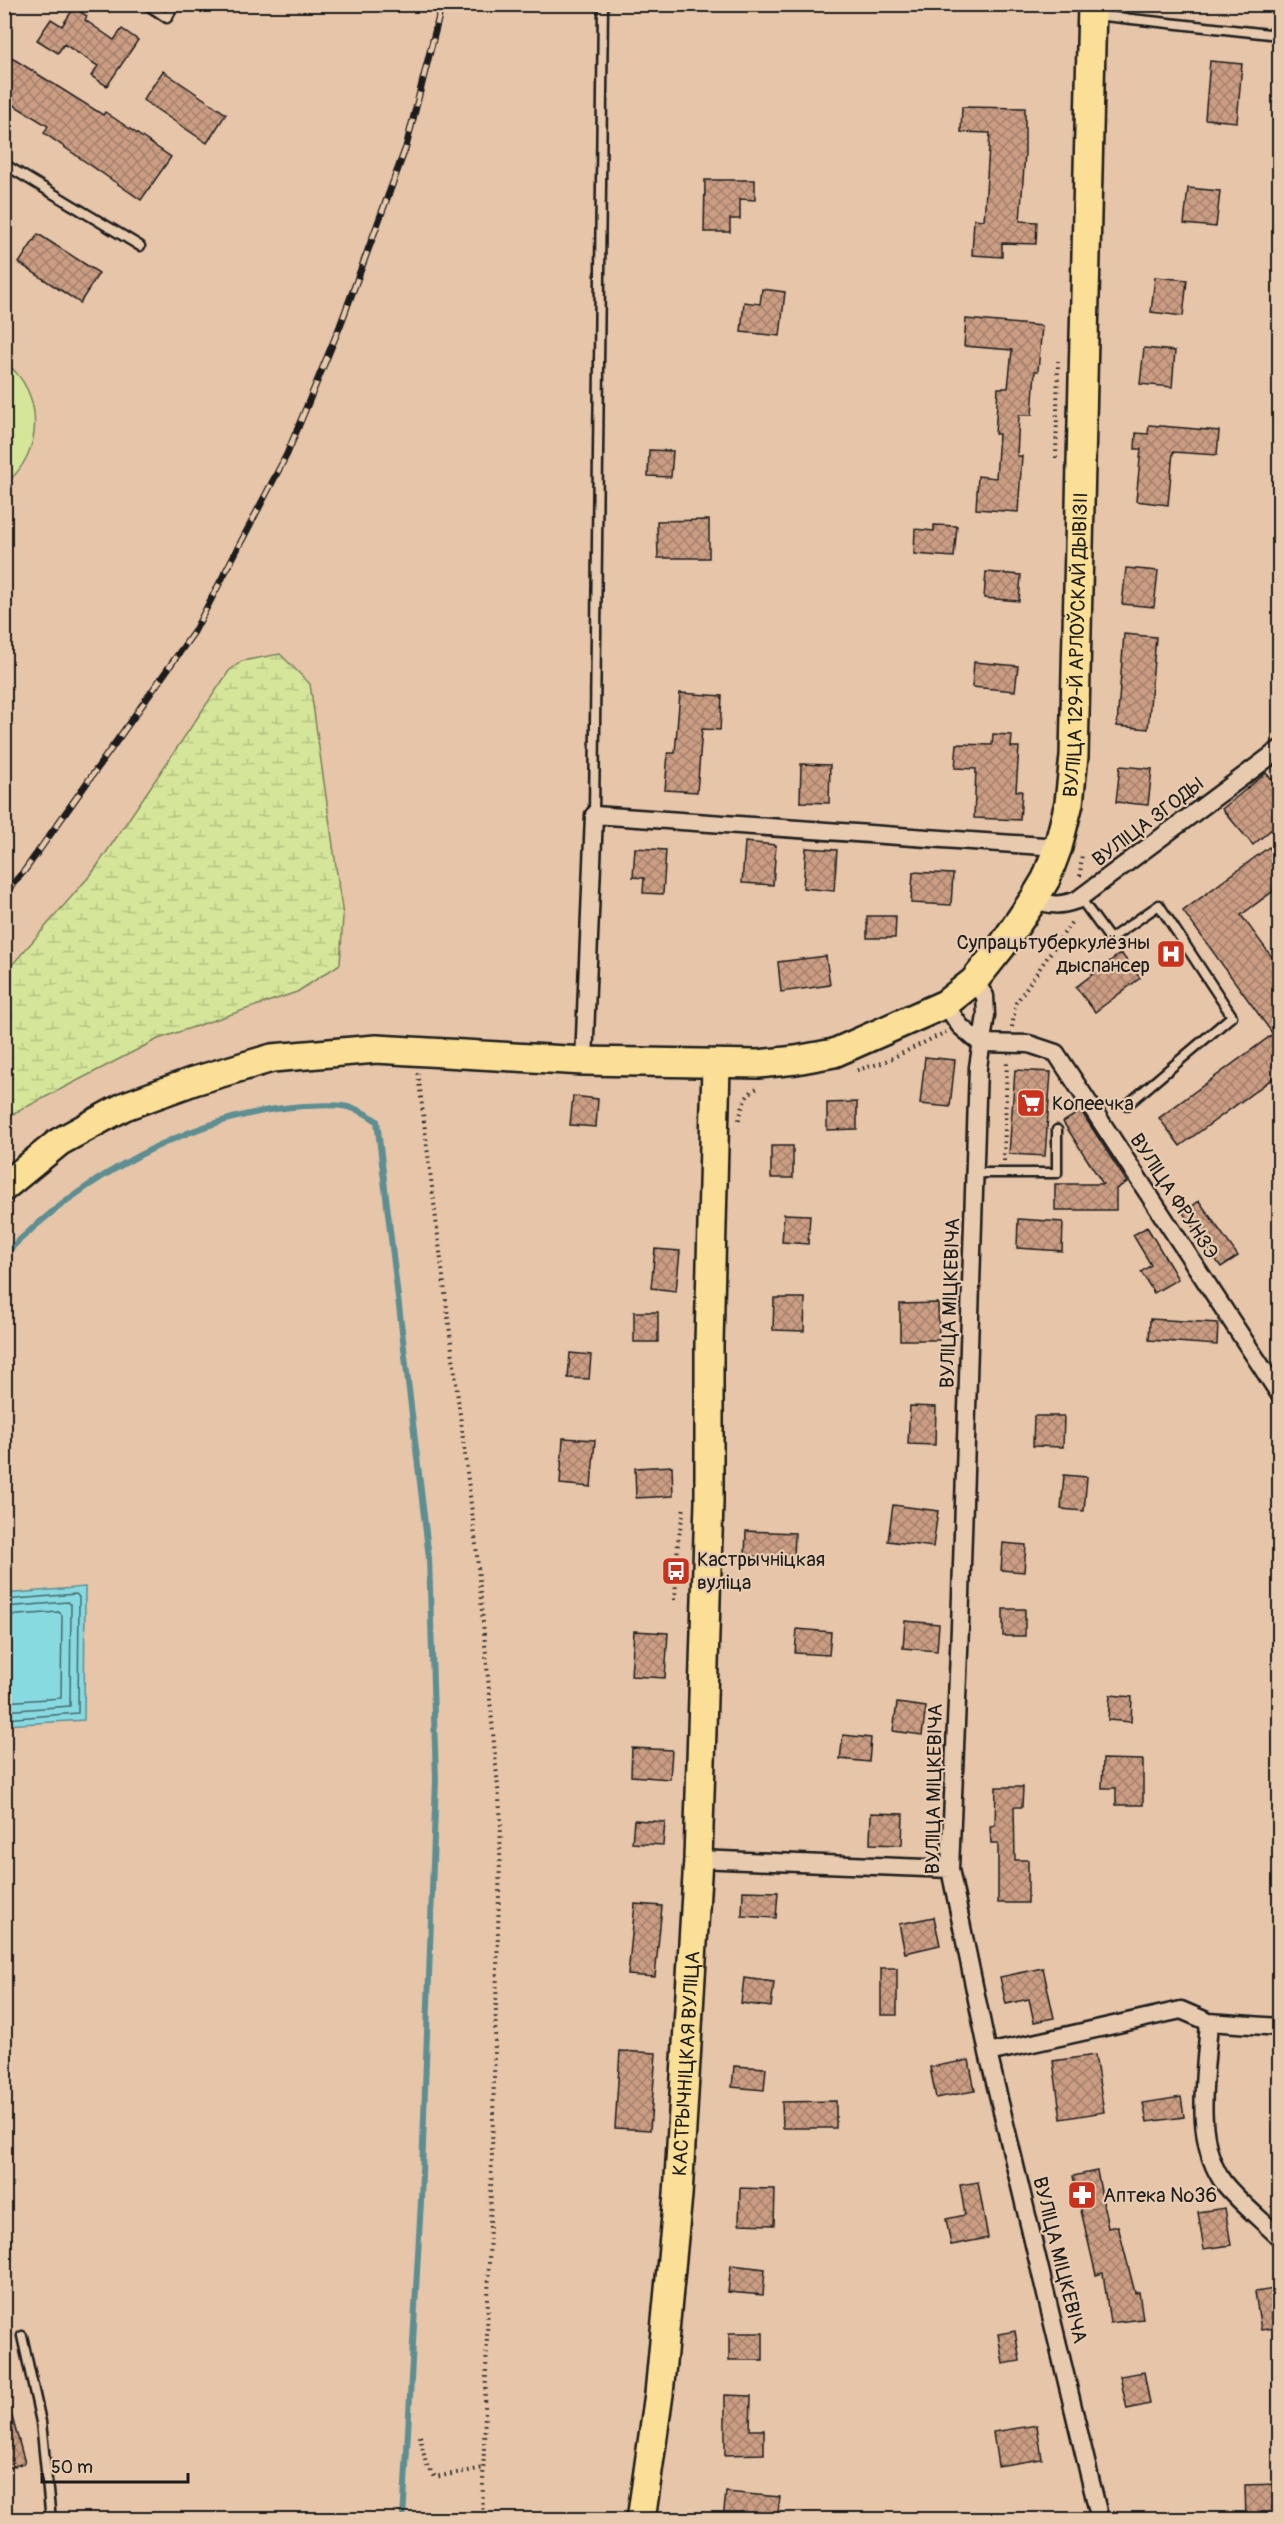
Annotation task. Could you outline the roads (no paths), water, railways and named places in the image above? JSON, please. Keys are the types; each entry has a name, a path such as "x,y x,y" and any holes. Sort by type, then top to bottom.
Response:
{"main road":[{"name":"ВУЛІЦА 129-Й АРЛОЎСКАЙ ДЫВІЗІІ","path":"4,1187 59,1142 125,1107 194,1081 272,1058 376,1049 584,1061 716,1065 768,1064 834,1053 945,1004 974,981 1002,946 1046,879 1058,848 1069,803 1074,756 1092,9"},
{"name":"КАСТРЫЧНІЦКАЯ ВУЛІЦА","path":"641,2520 660,2394 678,2195 698,1859 709,1502 709,1344 716,1065"}],"street":[{"name":"ВУЛІЦА ЗГОДЫ","path":"1034,899 1051,906 1062,906 1080,898 1280,749"},
{"path":"584,1061 594,815 1058,848"},
{"name":"ВУЛІЦА МІЦКЕВІЧА","path":"974,981 985,996 986,1015 980,1043 950,1869 988,2052 1100,2520"},
{"path":"945,1004 960,1026 980,1043"},
{"name":"ВУЛІЦА ФРУНЗЭ","path":"980,1043 1029,1044 1056,1053 1280,1395"},
{"path":"698,1859 950,1869"},
{"path":"988,2052 1181,2010 1209,2022 1280,2027"},
{"path":"1209,2022 1204,2107 1207,2147 1222,2180 1280,2238"}],"lane":[{"path":"146,4 167,18 175,4"},
{"path":"594,815 603,4"},
{"path":"1092,9 1279,35"},
{"path":"4,164 140,246"},
{"path":"1080,898 1110,939 1159,905 1232,1016 1127,1105"},
{"path":"976,1173 1057,1173 1057,1130"},
{"path":"22,2336 41,2422 51,2520"}],"water":[{"path":"85,1587 84,1720 5,1725 5,1594"}],"waterway":[{"path":"4,1255 34,1227 103,1176 141,1154 221,1121 262,1111 333,1105 359,1110 377,1121 429,1558 436,1779 421,2201 403,2520"}],"railway":[{"path":"4,894 25,870 194,632 287,454 340,326 406,147 442,4"}],"place":[{"name":"Супрацьтуберкулёзны дыспансер","path":"1171,954"},
{"name":"Копеечка","path":"1031,1103"},
{"name":"Кастрычніцкая вуліца","path":"676,1571"},
{"name":"Аптека №36","path":"1082,2195"}]}
